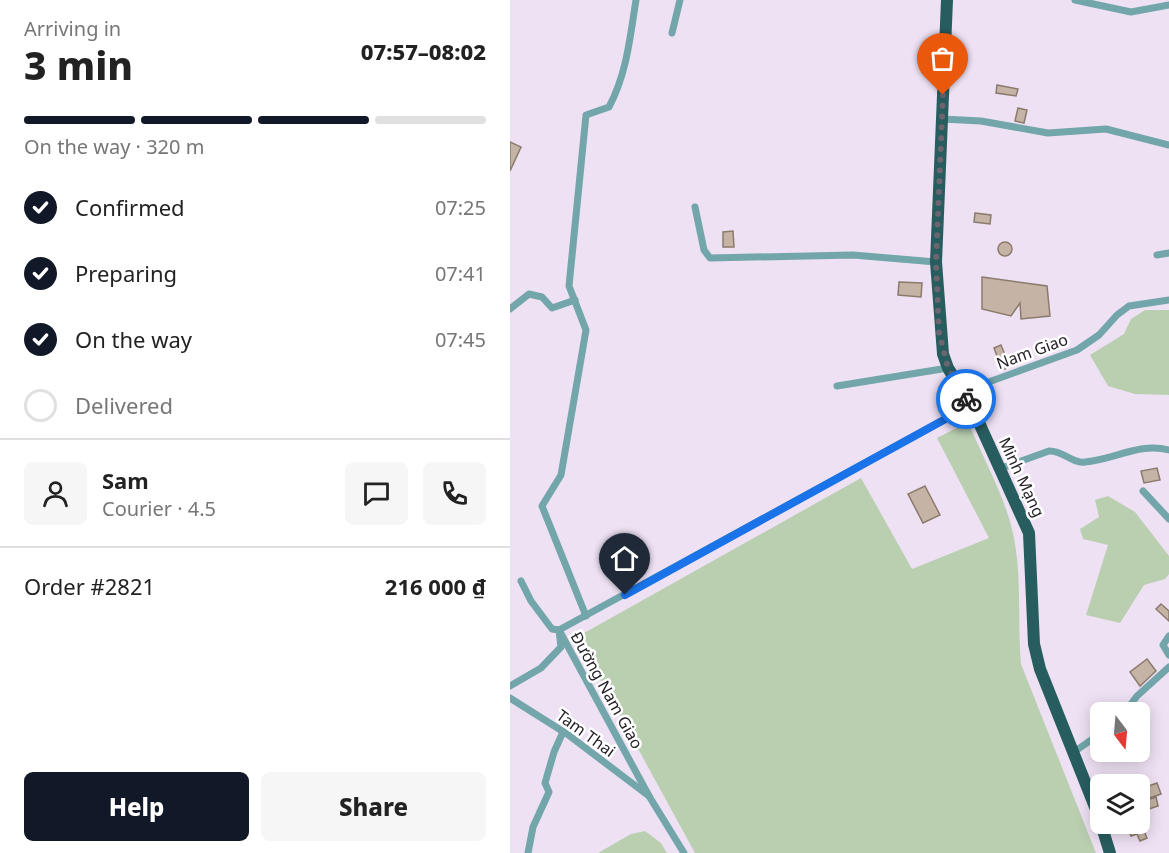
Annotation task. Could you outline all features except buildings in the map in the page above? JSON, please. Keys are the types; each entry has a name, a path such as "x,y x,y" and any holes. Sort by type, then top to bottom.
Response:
{"highway":[{"name":"Minh Mạng","path":"947,0 936,262 939,332 948,368 971,405 1029,533 1034,644 1040,669 1090,794"},
{"name":"Minh Mạng","path":"1104,834 1110,853"}],"street":[{"path":"586,616 542,506 561,475 586,330 569,286 586,115 609,107 618,90 628,55 636,0"},
{"path":"672,33 680,0"},
{"path":"1075,0 1131,12 1169,5"},
{"path":"942,119 981,121 1048,133 1106,129 1169,145"},
{"path":"696,207 705,254 710,258 836,255 936,262"},
{"path":"1157,255 1169,253"},
{"path":"510,309 529,294 543,297 552,308 575,300"},
{"name":"Nam Giao","path":"961,392 1077,350 1098,335 1129,306 1169,300"},
{"path":"837,386 948,368"},
{"name":"Đường Nam Giao","path":"649,796 559,630 971,405"},
{"path":"999,469 1049,451 1056,451 1081,463 1126,452 1169,450"},
{"path":"1143,491 1169,519"},
{"path":"510,686 541,668 557,654 561,647 559,630 552,629 545,621 521,581"},
{"path":"1169,636 1163,645 1169,655"},
{"path":"1132,702 1169,667"},
{"name":"Tam Thai","path":"510,698 563,732 649,796 684,853"},
{"path":"528,853 534,827 549,792 545,783 563,732"},
{"path":"1074,752 1090,741"}],"green space":[{"path":"1145,310 1169,310 1169,395 1135,394 1108,386 1090,355 1124,334 1131,319"},
{"path":"968,422 1007,512 1015,542 1021,664 1096,853 695,853 577,637 861,478 912,569 989,538 937,438"},
{"path":"1108,496 1135,512 1169,556 1169,574 1165,579 1144,585 1120,623 1086,615 1108,545 1083,539 1080,529 1099,517 1095,500"},
{"path":"645,831 661,843 667,853 598,853 631,834"}],"way so far":[{"path":"943,95 936,262 939,332 948,368 966,399"}],"route":[{"path":"625,595 971,405 966,399"}]}
